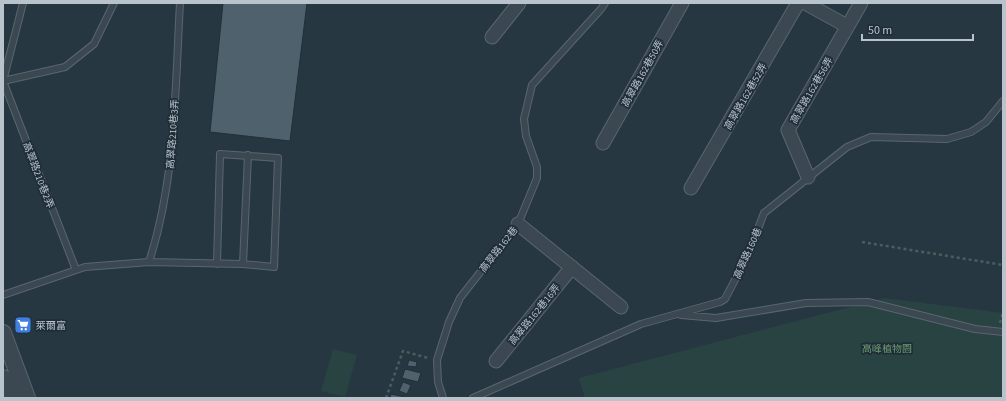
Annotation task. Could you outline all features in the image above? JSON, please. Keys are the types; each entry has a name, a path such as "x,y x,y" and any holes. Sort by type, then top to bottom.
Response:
{"street":[{"path":"492,37 519,3"},
{"name":"高翠路162巷50弄","path":"602,143 682,3"},
{"name":"高翠路162巷52弄","path":"691,188 798,3"},
{"path":"805,3 847,26 861,3"},
{"name":"高翠路162巷56弄","path":"808,177 788,130 847,26"},
{"path":"518,224 621,307"},
{"name":"高翠路162巷16弄","path":"496,361 572,267"},
{"path":"3,332 27,398"},
{"path":"3,378 10,398"}],"lane":[{"path":"22,3 3,81 65,67 94,44 114,3"},
{"name":"高翠路210巷3弄","path":"148,262 156,240 171,166 180,3"},
{"name":"高翠路162巷","path":"443,398 438,382 437,360 449,322 460,298 518,224 537,178 537,167 526,136 524,119 532,85 605,3"},
{"name":"高翠路210巷2弄","path":"3,81 76,270"},
{"name":"高翠路160巷","path":"473,398 642,324 679,315 720,302 725,299 749,253 764,213 847,147 871,137 947,139 971,132 986,122 1003,101"},
{"path":"3,295 85,267 148,262 217,264 243,264 274,267 278,158 220,154 217,264"},
{"path":"243,264 248,156"},
{"path":"679,315 716,318 806,303 868,302 975,329 1003,332"}],"path":[{"path":"862,242 1003,265"},
{"path":"386,398 403,351 437,360"}],"green space":[{"name":"高峰植物園","path":"884,298 1003,313 1003,398 585,398 579,378"},
{"path":"333,349 357,355 345,397 321,391"}],"building":[{"path":"223,3 307,3 290,141 210,132"},
{"path":"409,360 417,362 416,367 407,366"},
{"path":"405,369 421,373 418,382 402,378"},
{"path":"403,382 411,385 407,394 399,391"},
{"path":"391,394 409,398 390,398"}],"place":[{"name":"萊爾富","path":"23,325"}]}
